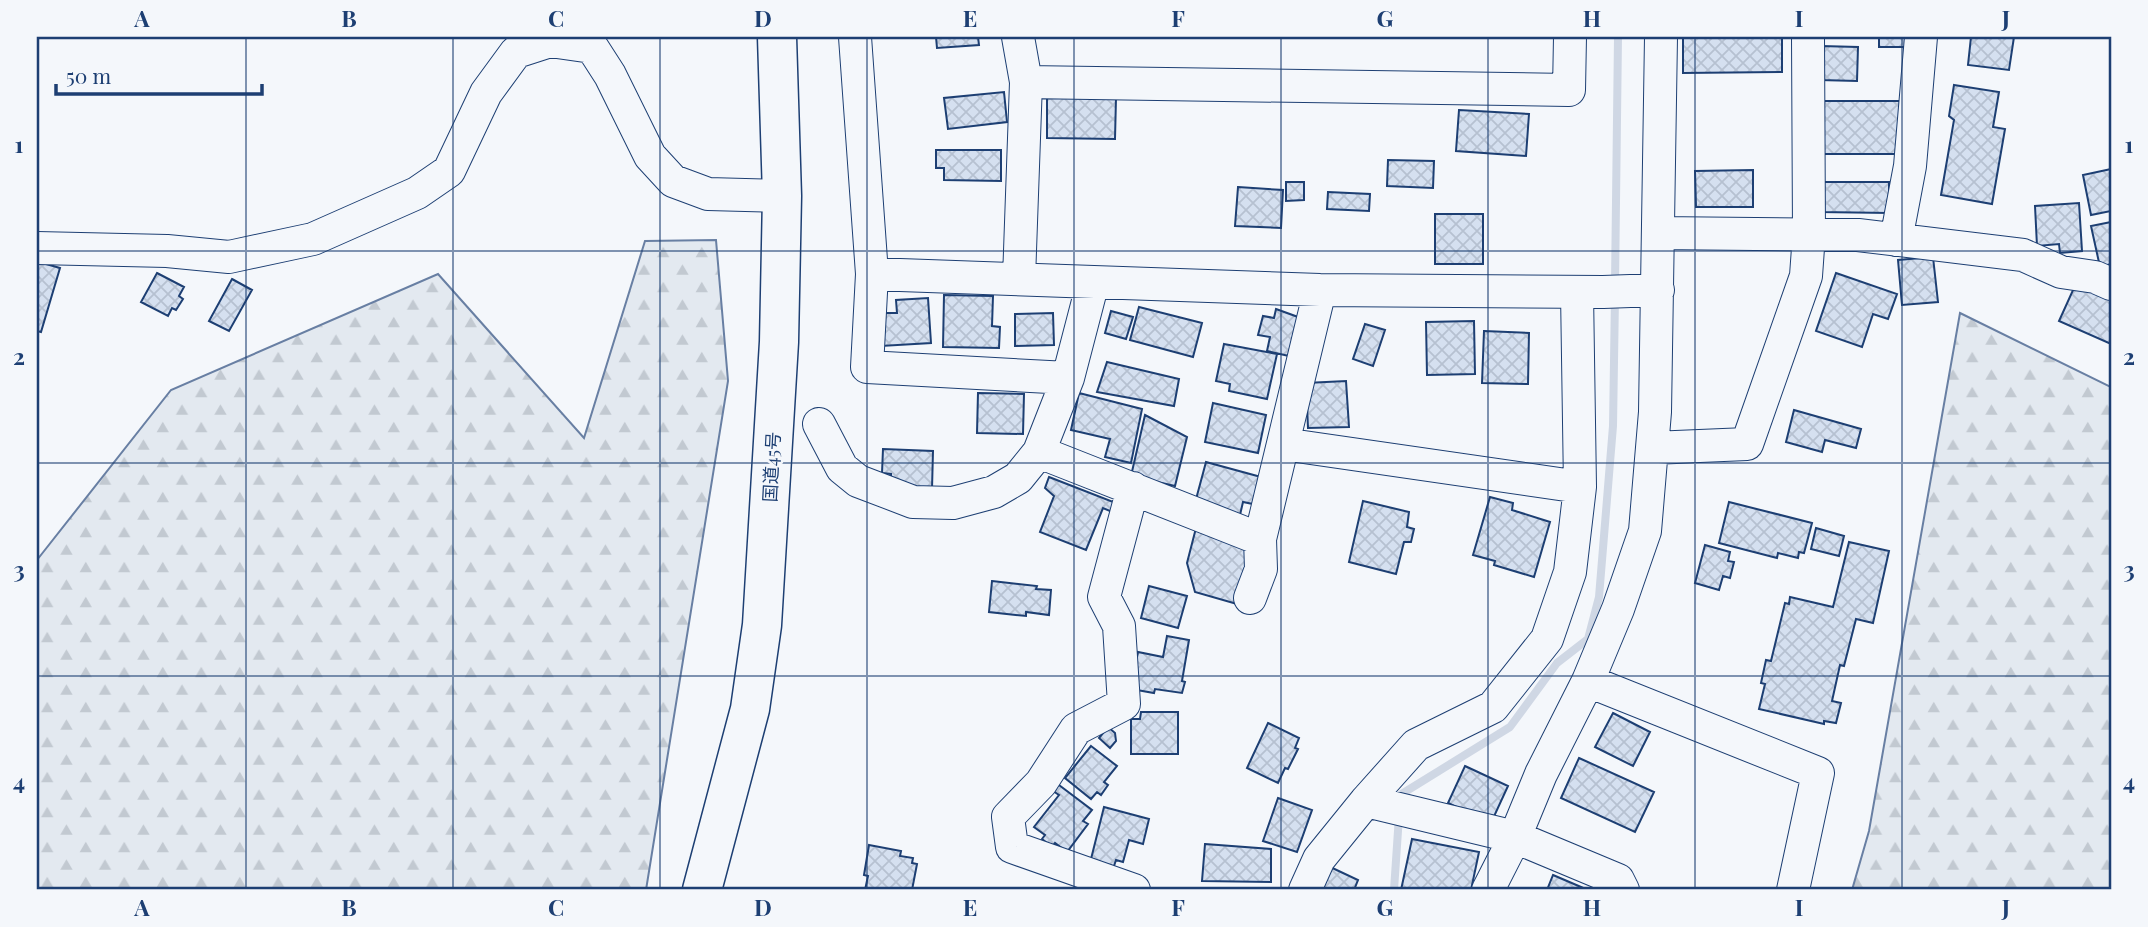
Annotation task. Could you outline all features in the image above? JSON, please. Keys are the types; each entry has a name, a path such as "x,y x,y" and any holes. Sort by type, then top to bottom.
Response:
{"highway":[{"name":"国道45号","path":"702,890 750,709 762,625 779,342 782,196 776,37"}],"street":[{"path":"855,37 872,274 867,367 1068,378"},
{"path":"1018,37 1026,82 1019,279"},
{"path":"1026,82 1569,90 1570,37"},
{"path":"1305,890 1319,859 1387,806 1416,745 1493,707 1547,639 1570,572 1580,487 1617,292 1658,233 1661,37"},
{"path":"1652,447 1747,444 1806,276 1809,234 1808,37"},
{"path":"1896,240 1910,166 1921,37"},
{"path":"37,248 167,251 229,257 313,239 417,193 449,171 507,44 550,41 592,47 610,75 650,156 673,181 708,194 782,196"},
{"path":"1658,233 1858,235 2023,256 2060,272 2095,277 2111,284"},
{"path":"872,274 1320,290 1617,292"},
{"path":"819,424 842,468 858,481 913,502 953,503 994,492 1018,478 1039,452 1068,378 1093,282"},
{"path":"1250,598 1261,569 1260,539 1320,290"},
{"path":"1488,890 1515,837 1541,774 1588,681 1618,610 1645,531 1652,447 1617,292"},
{"path":"1283,444 1580,487"},
{"path":"1039,452 1260,539"},
{"path":"1133,488 1104,597 1119,626 1125,704 1076,729 1041,783 1008,817 1012,847 1134,890"},
{"path":"1588,681 1818,773 1793,890"},
{"path":"1387,806 1515,837 1618,880 1623,890"}],"green space":[{"path":"716,240 728,381 646,890 37,890 37,560 171,390 438,274 584,438 645,241"},
{"path":"1960,313 2111,387 2111,890 1852,890 1869,831"}],"building":[{"path":"936,37 978,37 979,45 937,48"},
{"path":"1683,37 1782,37 1782,72 1683,73"},
{"path":"1879,37 1905,37 1905,47 1879,47"},
{"path":"1971,37 2014,37 2009,70 1968,65"},
{"path":"1821,46 1858,47 1857,81 1820,80"},
{"path":"1954,85 1999,92 1993,127 2005,129 1992,204 1941,195 1954,120 1949,116"},
{"path":"1004,92 1007,122 948,129 944,98"},
{"path":"1047,97 1116,98 1115,139 1047,138"},
{"path":"1816,101 1900,101 1899,154 1816,154"},
{"path":"1459,110 1529,114 1526,156 1456,151"},
{"path":"936,150 1001,150 1001,181 944,180 944,168 936,168"},
{"path":"1388,160 1434,161 1433,188 1387,186"},
{"path":"2111,169 2111,211 2091,215 2083,175"},
{"path":"1753,170 1753,207 1696,207 1695,171"},
{"path":"1286,182 1304,182 1304,200 1286,201"},
{"path":"1819,182 1889,182 1889,213 1819,212"},
{"path":"1238,187 1283,190 1281,228 1235,226"},
{"path":"1328,192 1370,194 1369,211 1327,209"},
{"path":"2079,203 2082,251 2060,253 2059,244 2037,246 2035,206"},
{"path":"1435,214 1483,214 1483,264 1435,264"},
{"path":"2111,222 2111,264 2100,267 2091,226"},
{"path":"1933,257 1938,302 1902,305 1898,260"},
{"path":"39,262 60,268 41,332 37,331"},
{"path":"157,273 184,287 179,296 183,299 176,310 172,308 168,316 141,302"},
{"path":"1836,273 1897,294 1888,319 1873,314 1862,347 1816,331"},
{"path":"232,279 252,290 229,331 209,321"},
{"path":"2078,279 2111,294 2111,344 2059,321"},
{"path":"944,295 993,296 992,326 1000,327 999,348 943,347"},
{"path":"928,298 931,343 881,346 879,313 897,313 896,300"},
{"path":"1139,307 1202,323 1193,357 1130,340"},
{"path":"1276,309 1298,317 1289,356 1267,351 1270,337 1258,335 1263,316 1274,318"},
{"path":"1111,311 1133,317 1126,339 1105,333"},
{"path":"1053,313 1054,345 1015,346 1015,314"},
{"path":"1474,321 1475,374 1427,375 1426,322"},
{"path":"1365,324 1385,330 1373,366 1353,359"},
{"path":"1484,331 1529,333 1528,384 1482,383"},
{"path":"1224,344 1277,354 1267,399 1229,391 1230,384 1216,381"},
{"path":"1107,362 1179,379 1174,406 1097,392"},
{"path":"1346,381 1349,427 1308,428 1306,383"},
{"path":"978,393 1024,394 1023,434 977,433"},
{"path":"1079,393 1142,409 1131,463 1105,457 1110,439 1071,430"},
{"path":"1213,403 1266,415 1258,453 1205,442"},
{"path":"1794,410 1861,429 1856,448 1825,440 1822,452 1786,442"},
{"path":"1145,415 1187,437 1175,486 1131,476"},
{"path":"883,449 933,451 932,489 891,487 891,474 882,473"},
{"path":"1206,462 1261,477 1253,504 1243,502 1240,515 1195,503"},
{"path":"1049,477 1121,505 1117,514 1103,508 1086,550 1040,532 1054,496 1045,488"},
{"path":"1490,497 1513,503 1512,510 1550,522 1534,577 1494,565 1495,561 1473,555"},
{"path":"1363,501 1409,512 1407,527 1414,529 1411,542 1404,542 1396,574 1349,562"},
{"path":"1729,502 1812,523 1804,553 1799,552 1798,558 1778,553 1777,558 1719,543"},
{"path":"1196,528 1255,545 1237,604 1195,592 1187,563"},
{"path":"1816,528 1844,536 1839,556 1811,549"},
{"path":"1849,542 1889,551 1873,623 1856,619 1844,666 1840,665 1832,701 1841,703 1836,723 1824,721 1824,724 1759,709 1765,684 1761,683 1766,660 1771,661 1785,603 1789,604 1790,597 1833,607"},
{"path":"1705,545 1730,552 1728,561 1734,562 1730,578 1723,576 1719,590 1695,583"},
{"path":"992,581 1051,590 1049,615 1026,612 1026,616 989,612"},
{"path":"1149,586 1187,596 1178,628 1141,618"},
{"path":"1167,636 1189,640 1182,693 1155,689 1154,693 1131,689 1138,652 1163,657"},
{"path":"1141,712 1178,712 1178,754 1131,754 1131,719 1140,719"},
{"path":"1613,713 1650,732 1633,766 1595,747"},
{"path":"1268,723 1299,738 1295,748 1298,749 1278,783 1247,768"},
{"path":"1108,727 1115,733 1116,741 1110,748 1099,738"},
{"path":"1091,746 1117,766 1104,782 1108,785 1101,795 1097,792 1091,799 1065,778"},
{"path":"1579,758 1654,792 1635,832 1561,798"},
{"path":"1465,766 1508,786 1491,823 1448,803"},
{"path":"1055,782 1092,810 1083,821 1088,824 1067,852 1055,843 1052,847 1042,839 1045,835 1034,827 1059,795 1050,789"},
{"path":"1278,798 1312,810 1297,852 1263,841"},
{"path":"1104,807 1149,819 1143,844 1129,840 1123,862 1116,860 1113,869 1090,863"},
{"path":"1412,839 1479,852 1471,890 1401,890"},
{"path":"1205,844 1271,849 1271,882 1202,881"},
{"path":"869,845 901,851 900,856 913,858 912,863 917,864 912,890 865,890 868,876 864,875"},
{"path":"1326,865 1358,880 1354,890 1314,890"},
{"path":"1553,875 1588,890 1547,890"}],"waterway":[{"path":"1615,284 1618,37"},
{"path":"1400,800 1400,795 1510,727 1557,663 1588,639 1599,597 1613,426 1615,297"},
{"path":"1394,890 1399,816"}]}
